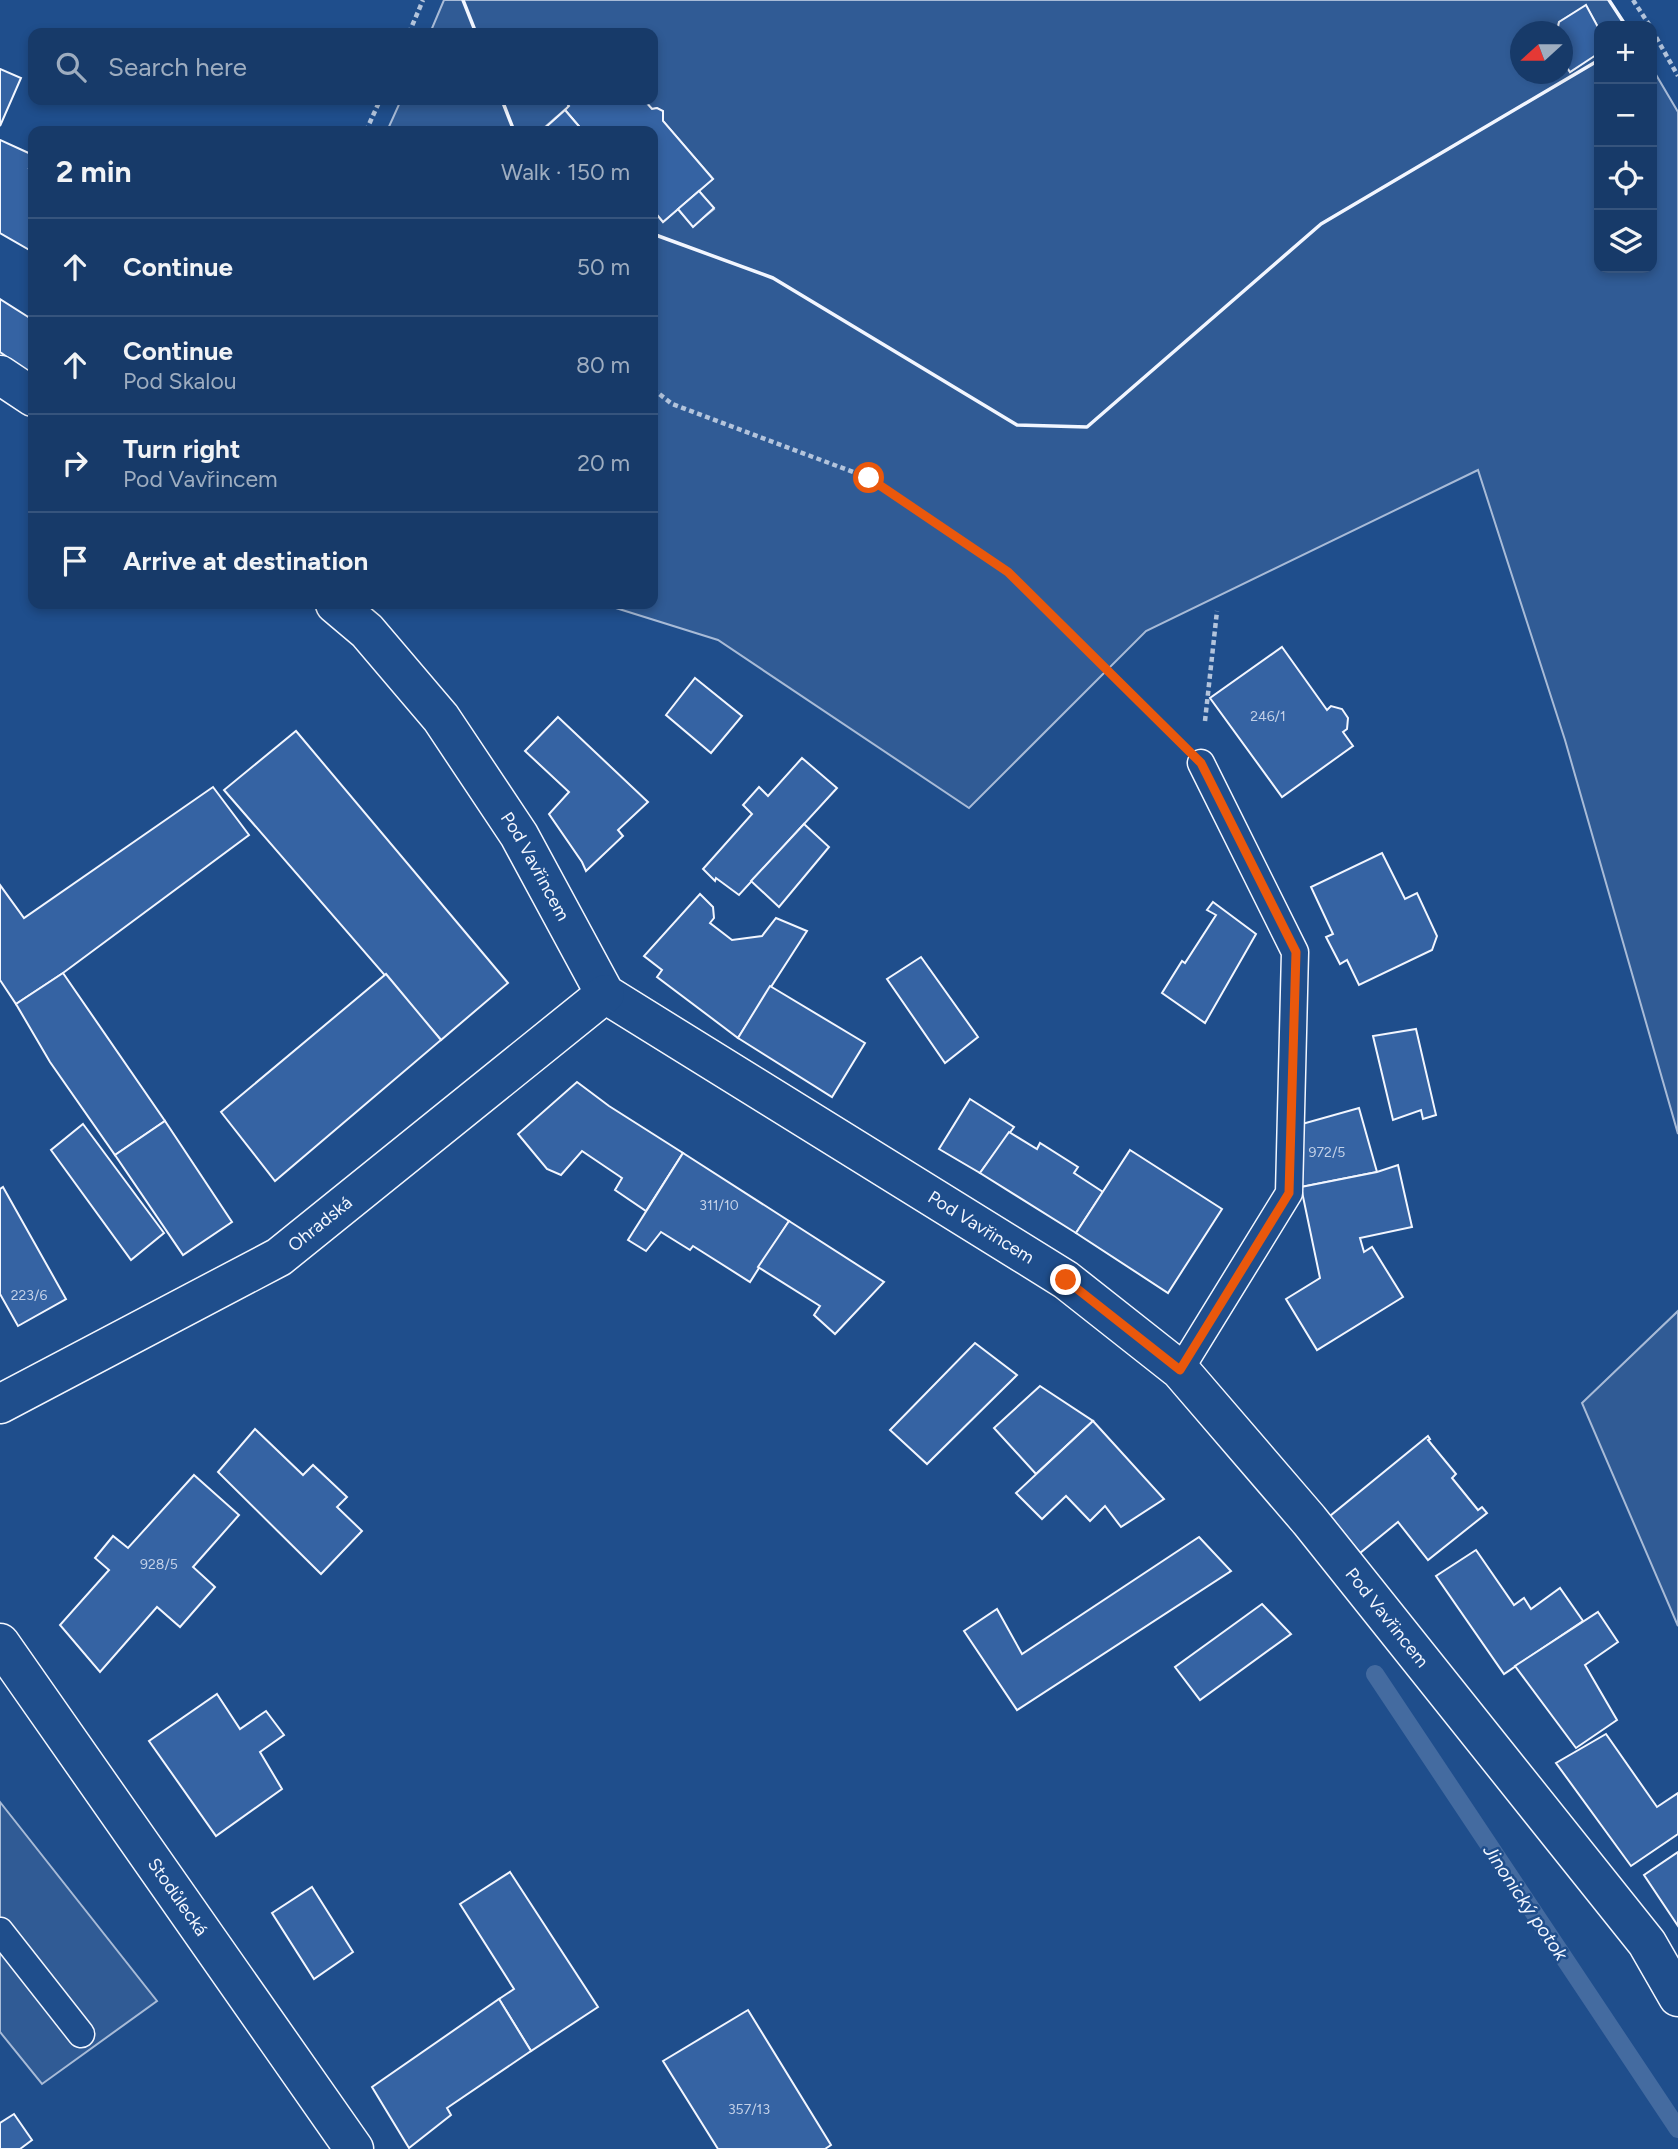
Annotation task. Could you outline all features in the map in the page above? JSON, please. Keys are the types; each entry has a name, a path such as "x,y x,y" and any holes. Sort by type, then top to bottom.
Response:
{"street":[{"path":"0,375 28,394"},
{"name":"Pod Vavřincem","path":"341,609 367,631 441,718 519,835 605,994 1066,1280 1180,1370 1309,1520 1647,1943 1678,1997"},
{"name":"Ohradská","path":"0,1404 279,1257 605,994"},
{"name":"Stodůlecká","path":"0,1643 354,2149"}],"lane":[{"path":"1180,1370 1289,1193 1296,952 1201,763"},
{"path":"0,1931 80,2034"}],"path":[{"path":"411,28 423,0"},
{"path":"1633,0 1647,21"},
{"path":"1657,38 1678,76"},
{"path":"368,126 378,105"},
{"path":"658,393 672,404 869,478 1008,572 1201,763"},
{"path":"1201,763 1217,611"}],"shaded area":[{"path":"444,0 1609,0 1623,21 1594,21 1586,6 1561,21 1510,21 1510,84 1573,84 1573,70 1594,56 1594,273 1657,273 1657,76 1678,112 1678,1134 1565,740 1478,470 1146,631 969,808 718,640 619,609 658,609 658,216 663,222 678,209 693,226 714,209 699,191 713,179 663,121 663,111 652,109 648,105 658,105 658,28 432,28"},
{"path":"399,105 569,106 546,126 389,126"},
{"path":"1678,1311 1678,1626 1582,1403"},
{"path":"0,1802 157,2001 42,2084 0,2032"}],"building":[{"path":"1586,5 1595,21 1594,56 1573,70 1573,21 1561,21"},
{"path":"0,69 21,78 0,126"},
{"path":"648,105 652,109 663,111 663,121 713,179 663,222 658,216 658,126 579,126 565,110 569,106"},
{"path":"565,110 579,126 547,126"},
{"path":"0,140 28,153 28,249 0,233"},
{"path":"699,191 714,208 693,227 678,209"},
{"path":"0,299 28,317 28,372 0,352"},
{"path":"1282,647 1327,710 1331,706 1342,709 1348,718 1347,729 1343,732 1353,746 1282,797 1210,698"},
{"path":"695,678 742,716 711,753 666,715"},
{"path":"558,717 648,802 618,830 623,836 586,871 549,814 569,792 525,751"},
{"path":"296,731 508,983 441,1040 224,790"},
{"path":"802,758 837,788 739,895 716,878 715,881 703,869 752,814 743,805 759,787 768,796"},
{"path":"213,787 249,835 63,973 16,1004 0,980 0,885 24,918"},
{"path":"804,824 829,847 779,907 751,881"},
{"path":"1382,853 1405,899 1417,893 1437,936 1432,950 1359,985 1347,960 1340,964 1326,937 1333,934 1311,887"},
{"path":"700,894 713,907 714,918 710,923 732,940 762,936 776,918 807,931 738,1038 657,977 662,970 644,956"},
{"path":"1213,902 1256,934 1205,1023 1162,993 1216,915 1207,910"},
{"path":"921,957 978,1037 945,1063 887,979"},
{"path":"63,973 165,1121 115,1155 50,1062 16,1004"},
{"path":"386,974 441,1040 275,1181 221,1112"},
{"path":"770,986 865,1043 832,1097 738,1038"},
{"path":"1416,1029 1436,1115 1423,1119 1421,1110 1393,1120 1373,1036"},
{"path":"577,1082 609,1106 683,1153 646,1211 615,1190 622,1178 582,1151 561,1175 547,1169 518,1134"},
{"path":"970,1099 1014,1127 980,1173 939,1149"},
{"path":"1359,1108 1377,1172 1301,1187 1302,1124"},
{"path":"165,1121 232,1222 183,1255 115,1155"},
{"path":"83,1124 164,1233 131,1260 51,1150"},
{"path":"1009,1132 1037,1149 1040,1143 1078,1167 1074,1173 1103,1192 1076,1233 980,1173"},
{"path":"1130,1150 1222,1209 1168,1293 1076,1233"},
{"path":"683,1153 789,1221 750,1282 693,1246 690,1250 661,1232 646,1251 628,1240"},
{"path":"1398,1165 1412,1227 1360,1238 1364,1252 1372,1247 1403,1297 1317,1350 1286,1299 1320,1278 1301,1187 1377,1172"},
{"path":"3,1187 66,1299 18,1326 0,1294 0,1189"},
{"path":"789,1221 884,1282 835,1334 814,1315 820,1306 758,1267"},
{"path":"975,1343 1017,1375 927,1464 890,1430"},
{"path":"1040,1386 1093,1421 1036,1474 994,1428"},
{"path":"1093,1421 1164,1499 1121,1527 1105,1506 1090,1521 1066,1496 1042,1519 1016,1493"},
{"path":"255,1429 303,1475 313,1465 347,1497 337,1507 362,1531 321,1574 218,1472"},
{"path":"1428,1436 1428,1440 1456,1474 1452,1478 1478,1510 1482,1507 1487,1513 1428,1560 1398,1522 1360,1553 1330,1516"},
{"path":"194,1475 239,1515 193,1567 215,1587 180,1627 157,1607 100,1672 60,1625 109,1570 95,1558 113,1536 128,1548"},
{"path":"1199,1537 1231,1571 1017,1710 964,1631 997,1609 1022,1654"},
{"path":"1476,1550 1514,1605 1524,1598 1531,1609 1560,1588 1583,1621 1504,1674 1436,1576"},
{"path":"1262,1604 1291,1634 1200,1700 1175,1667"},
{"path":"1598,1612 1618,1642 1585,1665 1617,1720 1576,1748 1515,1666"},
{"path":"217,1694 240,1729 266,1711 284,1735 260,1752 282,1789 216,1836 149,1741"},
{"path":"1606,1734 1657,1807 1678,1793 1678,1834 1631,1866 1556,1763"},
{"path":"1678,1852 1678,1926 1644,1875"},
{"path":"510,1872 598,2007 531,2051 499,1999 514,1989 460,1904"},
{"path":"312,1887 353,1952 314,1979 272,1913"},
{"path":"499,1999 531,2051 447,2108 451,2115 409,2148 372,2087"},
{"path":"748,2010 831,2145 825,2149 718,2149 663,2061"},
{"path":"14,2114 32,2140 20,2149 0,2149 0,2123"}],"waterway":[{"name":"Jinonický potok","path":"1375,1674 1678,2129"}],"wall":[{"path":"463,0 474,28"},
{"path":"1609,0 1623,21"},
{"path":"658,236 773,278 1017,425 1087,427 1321,224 1594,63"},
{"path":"504,105 512,126"}],"route":[{"path":"869,478 1008,572 1201,763 1296,952 1289,1193 1180,1370 1066,1280"}]}
